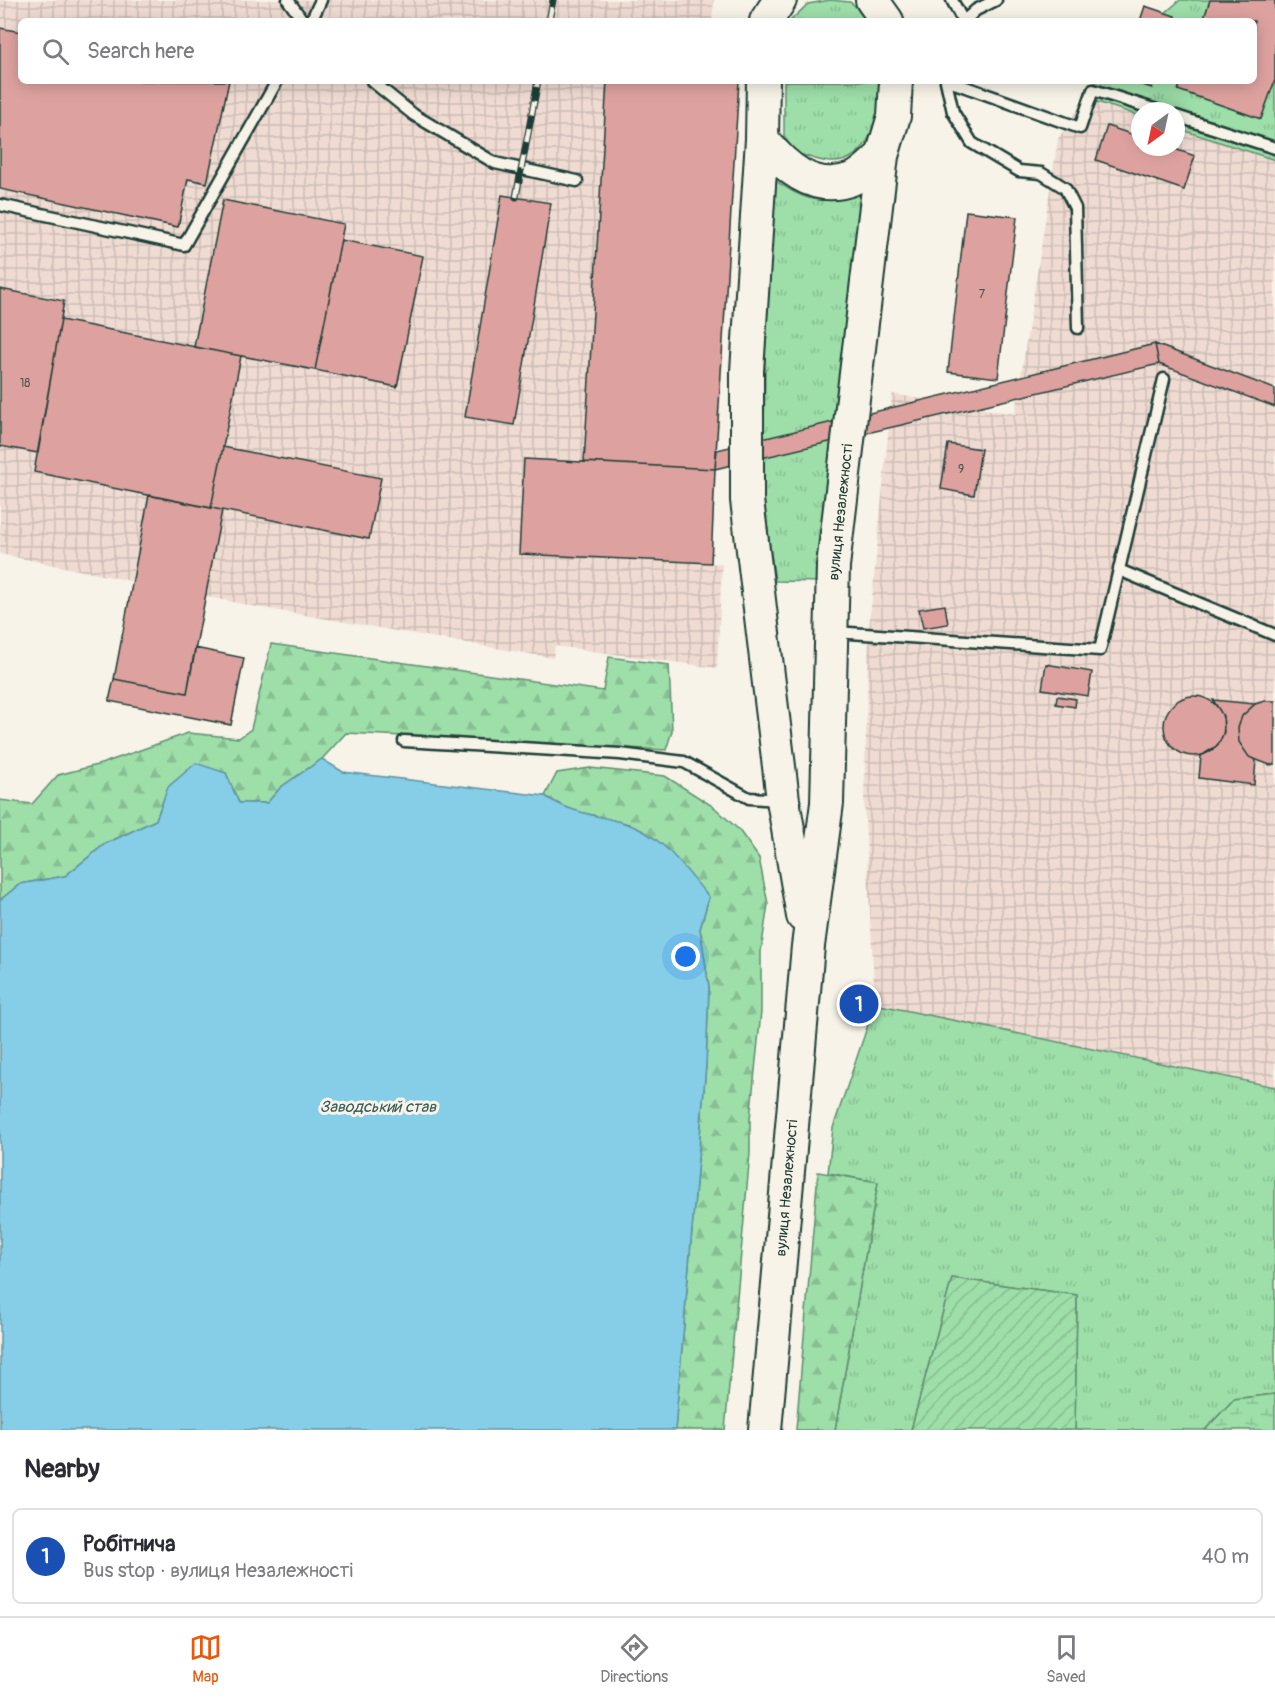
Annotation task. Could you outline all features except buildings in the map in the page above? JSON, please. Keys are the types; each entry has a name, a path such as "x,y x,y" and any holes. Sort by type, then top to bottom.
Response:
{"main road":[{"path":"765,18 768,0"},
{"path":"767,18 780,0"},
{"path":"872,0 885,18"},
{"path":"893,0 894,18"},
{"name":"вулиця Незалежності","path":"763,84 762,139 747,371 747,500 783,800 808,946"},
{"name":"вулиця Незалежності","path":"765,1430 808,946 827,803 833,566 882,156 894,116 896,84"},
{"path":"762,139 788,168 808,180 834,184 854,178 882,156"}],"lane":[{"path":"288,0 301,18"},
{"path":"312,18 321,0"},
{"path":"952,0 962,18"},
{"path":"967,18 975,10 996,0"},
{"path":"0,205 184,245 274,84"},
{"path":"376,84 414,115 495,163 577,181"},
{"path":"948,84 953,112 972,143 1019,171 1041,173 1065,188 1075,208 1078,328"},
{"path":"956,84 1080,128 1094,90 1132,102"},
{"path":"1185,119 1275,148"},
{"path":"832,631 1100,650 1164,379"},
{"path":"1119,570 1275,635"},
{"path":"404,741 620,754 684,762 749,798 783,800"}],"shaded area":[{"path":"0,0 714,0 712,18 18,18 18,84 739,84 711,563 722,564 717,668 555,646 553,658 257,607 0,554"},
{"path":"1085,98 1131,113 1131,156 1185,156 1185,131 1275,160 1275,1087 875,1004 864,801 869,629 892,394 1015,414 1058,139"}],"green space":[{"path":"830,0 850,2 869,18 793,18 808,4"},
{"path":"1180,0 1275,0 1275,160 1185,131 1185,102 1131,102 1131,113 1085,98 1094,84 1257,84 1257,18 1159,18"},
{"path":"784,84 881,84 876,121 871,134 855,155 844,160 830,162 816,159 794,152 784,136"},
{"path":"768,176 803,196 814,199 836,199 864,191 824,582 775,581 763,497"},
{"path":"271,644 603,691 609,657 669,665 672,731 666,750 346,733 322,759 281,787 267,803 239,803 226,773 168,787 156,820 105,844 65,876 20,884 0,900 0,800 32,804 58,775 101,764 188,733 239,738 251,729"},
{"path":"590,768 665,776 714,807 739,830 759,858 768,904 761,951 761,1012 725,1430 675,1430 706,1065 709,987 700,929 709,897 629,824 565,809 545,796 557,773"},
{"path":"875,1004 1275,1087 1275,1394 1234,1399 1205,1430 1075,1430 1077,1295 952,1278 911,1430 835,1430 878,1182 828,1173 833,1128"},
{"path":"818,1172 878,1182 835,1430 796,1430"},
{"path":"952,1278 1077,1295 1075,1430 911,1430"},
{"path":"1275,1394 1275,1430 1205,1430 1234,1399"}],"water":[{"name":"Заводський став","path":"322,759 343,772 545,796 576,811 627,824 652,836 682,865 709,897 700,929 709,987 706,1065 675,1430 0,1430 0,900 20,884 65,876 105,844 156,820 168,787 196,763 226,773 239,803 267,803 281,787"}],"railway":[{"path":"550,18 553,0"},
{"path":"516,197 537,84"}],"place":[{"name":"Робітнича","path":"859,1004"}]}
